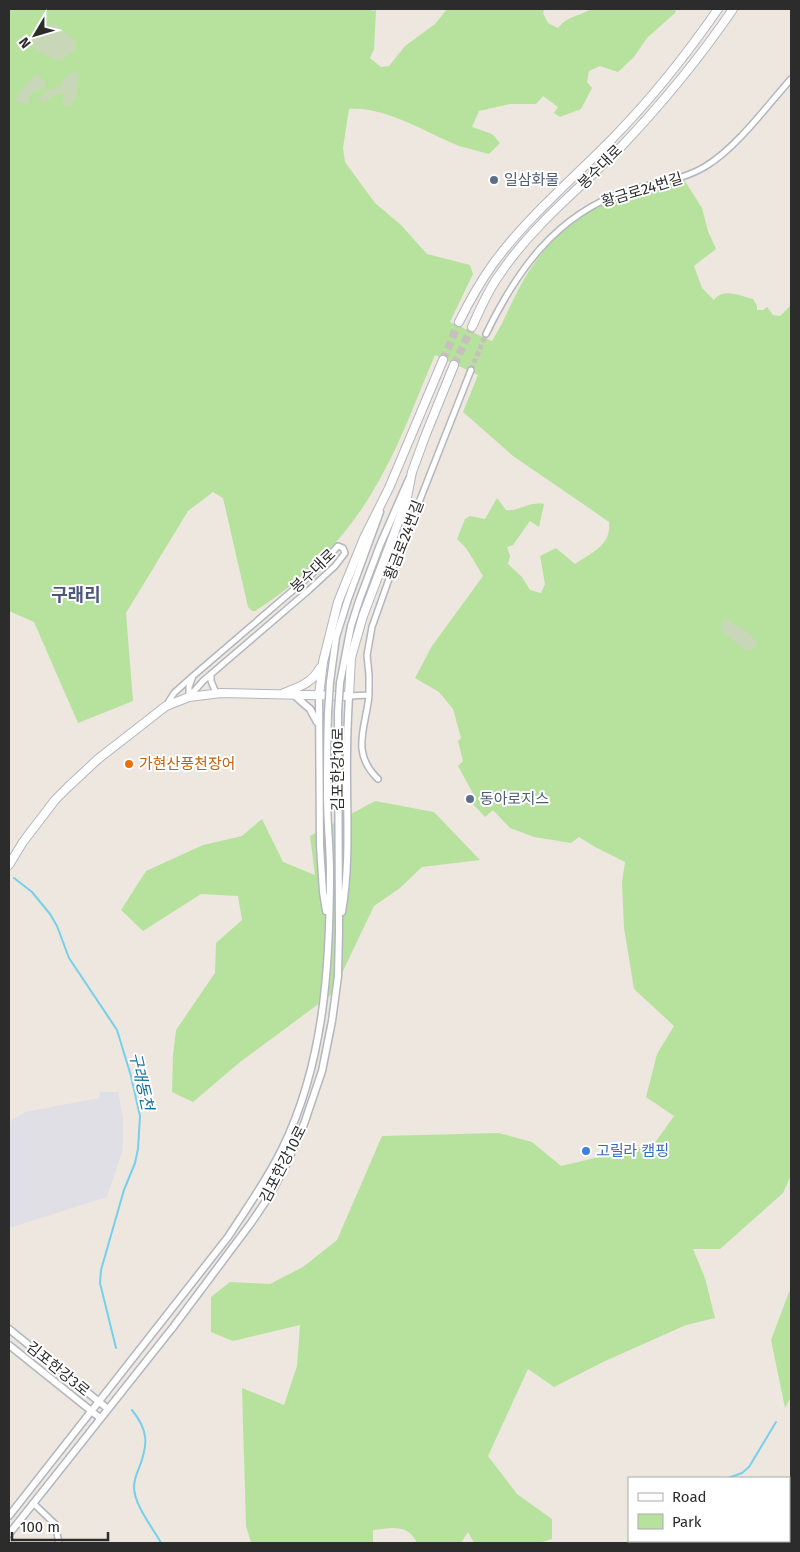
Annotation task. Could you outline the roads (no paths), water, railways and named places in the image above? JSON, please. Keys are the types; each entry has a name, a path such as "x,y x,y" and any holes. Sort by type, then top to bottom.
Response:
{"main road":[{"name":"봉수대로","path":"459,322 479,284 499,256 530,221 614,137 671,72 718,9"},
{"name":"봉수대로","path":"472,327 486,297 514,255 532,234 618,149 658,106 693,65 733,9"},
{"path":"280,695 305,685 316,676 322,662 338,602 364,538 389,488 443,360"},
{"path":"348,696 351,658 363,616 407,497 412,472 454,365"},
{"path":"319,695 322,662"},
{"name":"봉수대로","path":"9,865 23,842 55,800 98,759 166,706 189,697 216,693 348,696"}],"street":[{"name":"황금로24번길","path":"486,334 504,298 519,275 536,252 564,225 606,199 637,188 688,175 708,165 731,145 791,80"},
{"name":"황금로24번길","path":"378,779 366,764 362,750 362,728 368,710 369,695 367,654 375,620 471,370"},
{"name":"김포한강10로","path":"9,1534 174,1326 251,1224 270,1195 287,1163 304,1124 322,1071 332,1021 338,976 338,712 340,683 351,626 359,601 384,536 412,472"},
{"name":"김포한강10로","path":"9,1516 228,1236 259,1192 282,1148 302,1097 316,1046 325,985 329,929 328,713 336,637 389,488"},
{"name":"봉수대로","path":"166,706 174,693 313,573 338,546 343,548 345,552 323,578 211,674 189,697"},
{"path":"211,674 211,681 216,693"},
{"path":"189,697 189,687 193,676"},
{"path":"294,695 310,709 319,727"},
{"path":"319,695 320,846 323,892 329,929"},
{"path":"339,931 346,886 348,696 369,695"},
{"name":"김포한강3로","path":"9,1329 108,1409"},
{"name":"김포한강3로","path":"9,1345 100,1418"},
{"path":"33,1503 55,1524 59,1543"}],"waterway":[{"name":"구래동천","path":"14,878 32,892 50,914 57,926 69,958 117,1030 131,1076 140,1116 138,1149 135,1163 124,1190 101,1270 100,1283 116,1348"},
{"name":"구래동천","path":"132,1410 142,1425 145,1438 144,1452 134,1482 135,1494 140,1509 161,1543"},
{"path":"731,1477 742,1473 749,1467 776,1422"}],"tunnel":[{"path":"443,360 459,322"},
{"path":"454,365 472,327"},
{"path":"471,370 486,334"}],"place":[{"name":"일삼화물","path":"494,180"},
{"name":"가현산풍천장어","path":"129,764"},
{"name":"동아로지스","path":"470,799"},
{"name":"고릴라 캠핑","path":"586,1151"}],"district":[{"name":"구래리","path":"76,595"}]}
